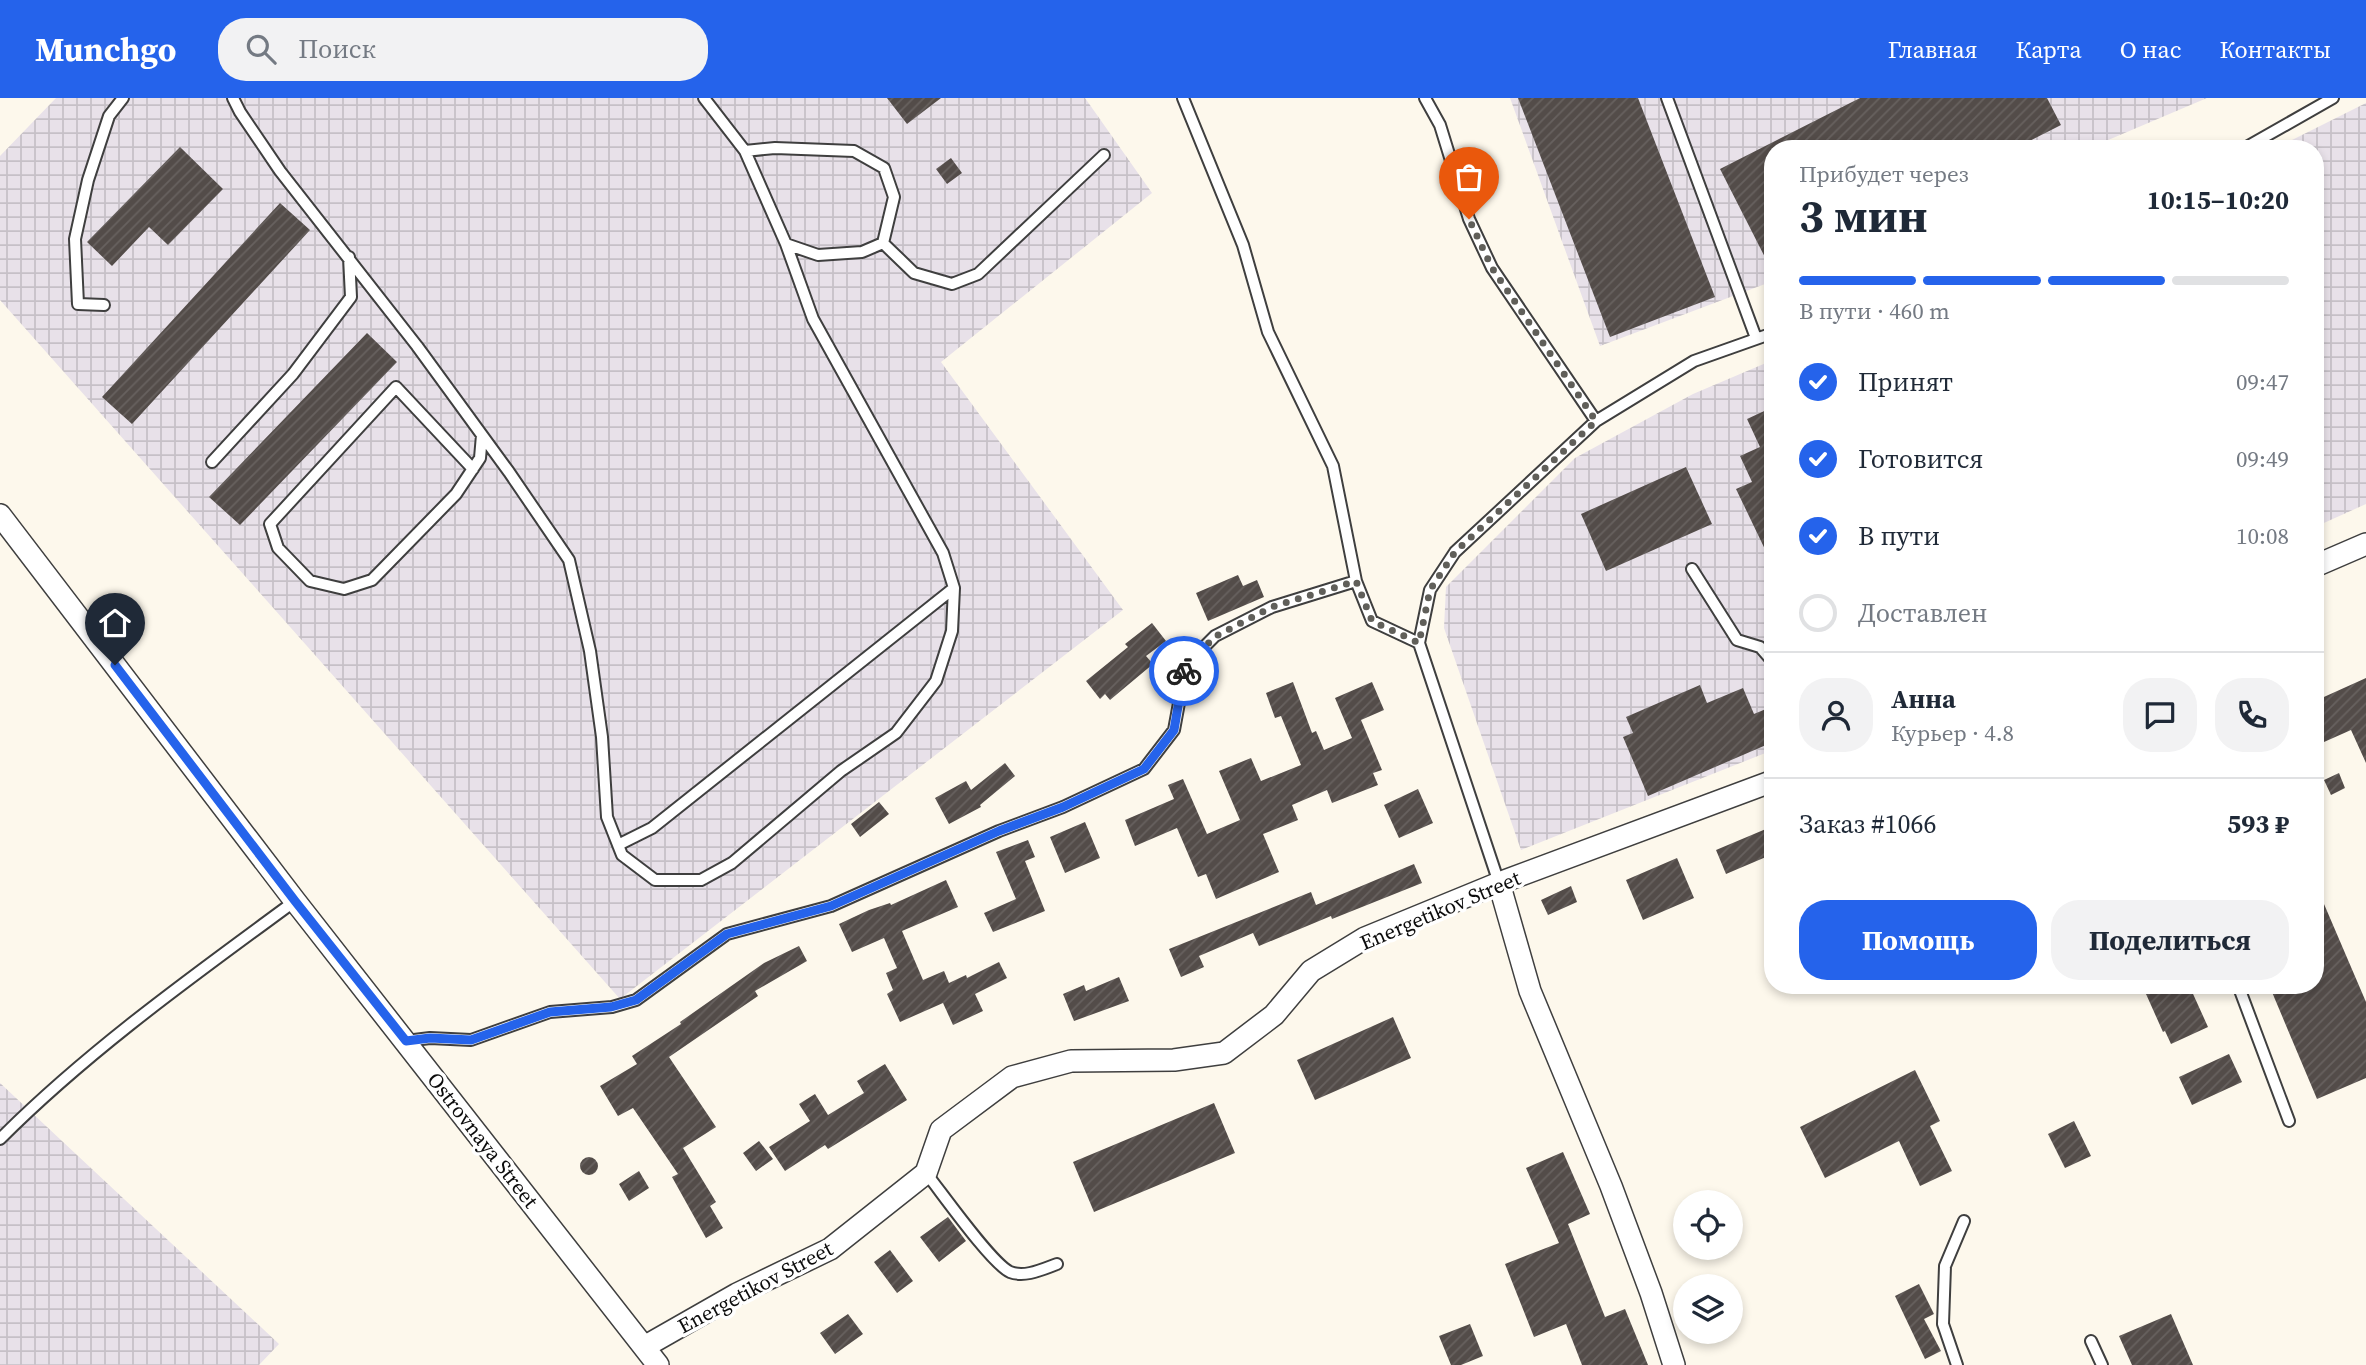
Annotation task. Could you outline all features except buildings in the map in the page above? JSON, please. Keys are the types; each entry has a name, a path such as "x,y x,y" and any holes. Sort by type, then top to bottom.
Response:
{"street":[{"name":"Ostrovnaya Street","path":"0,515 295,901 658,1365"},
{"path":"2324,562 2366,544"},
{"name":"Energetikov Street","path":"644,1347 737,1294 831,1248 926,1173 941,1130 1012,1077 1071,1061 1174,1060 1224,1053 1274,1015 1311,971 1365,938 1500,883 1764,784"},
{"path":"1500,883 1530,992 1611,1186 1651,1293 1674,1365"}],"lane":[{"path":"104,305 78,304 75,239 88,180 109,116 123,98"},
{"path":"233,98 280,171 349,257 482,435 569,560 590,651 601,737 607,817 622,855 655,880 701,880 732,863 841,771 896,733 936,681 952,631 954,589 943,553 813,319 786,244 745,150 704,99"},
{"path":"1183,98 1243,245 1268,332 1334,466 1356,581 1372,621 1419,643"},
{"path":"1425,98 1440,125 1469,219 1492,268 1596,421"},
{"path":"1667,98 1756,338"},
{"path":"2260,140 2333,98"},
{"path":"745,150 775,148 854,151 884,168 894,197 883,243"},
{"path":"883,243 914,273 952,284 978,274 1104,155"},
{"path":"786,244 818,255 862,252 883,243"},
{"path":"212,462 293,374 351,297 349,257"},
{"path":"1500,883 1419,643 1430,590 1455,552 1596,421 1694,361 1764,335"},
{"path":"473,469 396,387 270,524 278,548 310,581 344,589 372,580 456,494 473,469 480,458 482,435"},
{"path":"1692,569 1737,640 1760,647 1764,652"},
{"path":"406,1041 430,1038 471,1040 550,1012 611,1007 636,1000 727,934 831,906 999,831 1063,807 1144,769 1174,730 1186,665 1216,636 1272,607 1356,581"},
{"path":"618,845 652,828 954,589"},
{"path":"0,1139 29,1110 166,996 295,901"},
{"path":"2241,994 2289,1121"},
{"path":"926,1173 996,1261 1011,1272 1029,1274 1057,1264"},
{"path":"1958,1365 1943,1324 1945,1266 1964,1221"},
{"path":"2091,1341 2102,1365"}],"shaded area":[{"path":"56,98 1085,98 1152,193 941,362 1123,610 620,999 0,300 0,156"},
{"path":"1510,98 2207,98 2108,140 1764,140 1764,284 1600,346"},
{"path":"2366,103 2366,504 2324,523 2324,140 2292,140"},
{"path":"1764,364 1764,754 1521,850 1444,628 1446,587 1575,458 1693,394"},
{"path":"0,1083 279,1344 259,1365 0,1365"}],"way so far":[{"path":"1184,671 1186,665 1216,636 1272,607 1356,581 1372,621 1419,643 1430,590 1455,552 1596,421 1492,268 1469,219"}],"route":[{"path":"115,665 406,1041 430,1038 471,1040 550,1012 611,1007 636,1000 727,934 831,906 999,831 1063,807 1144,769 1174,730 1184,671"}]}
